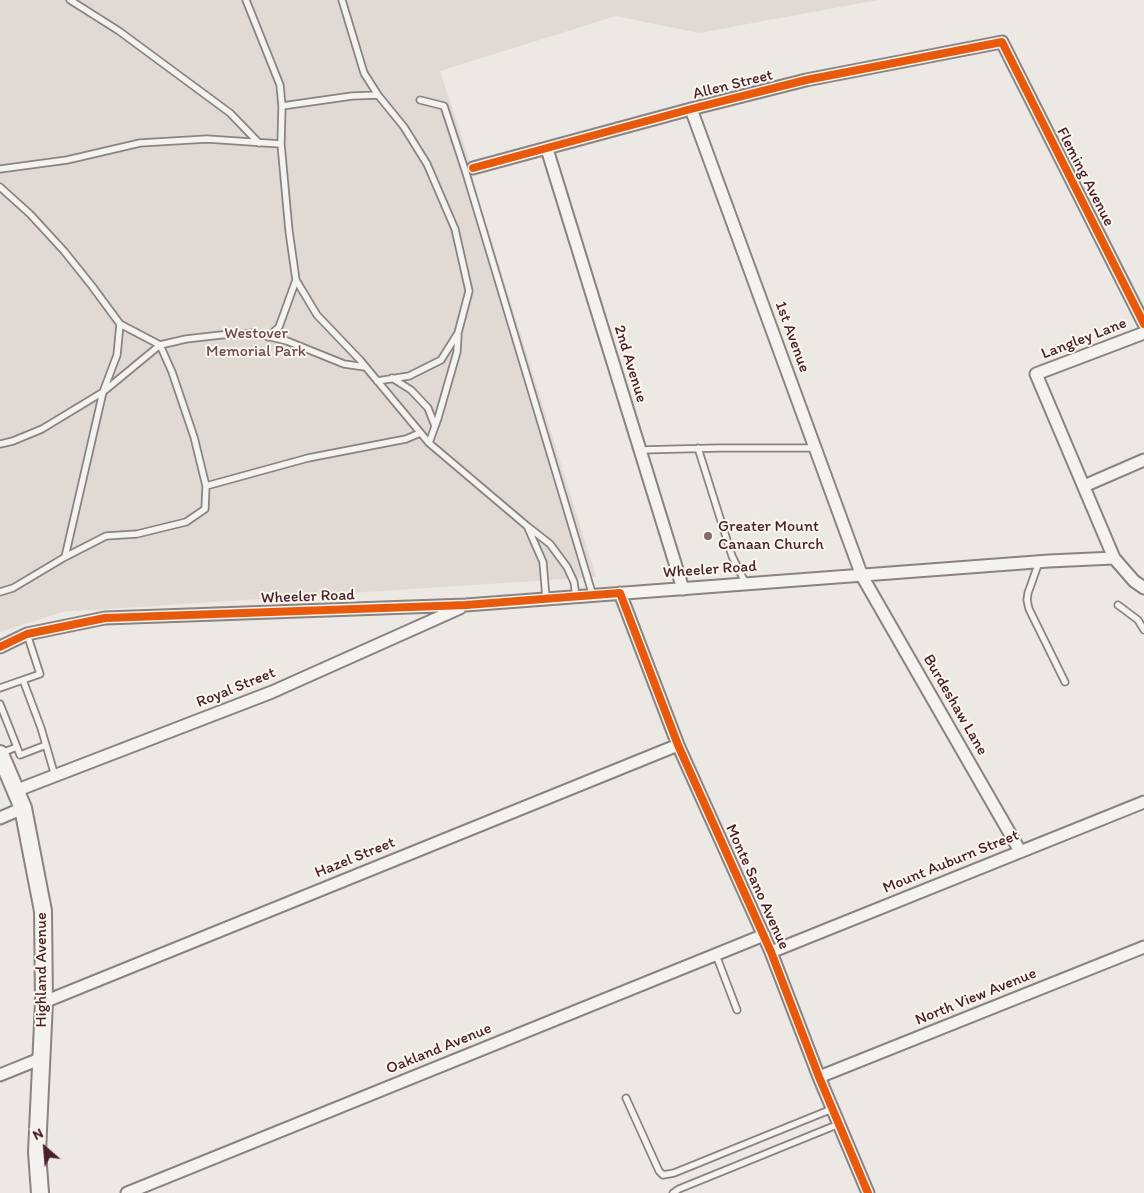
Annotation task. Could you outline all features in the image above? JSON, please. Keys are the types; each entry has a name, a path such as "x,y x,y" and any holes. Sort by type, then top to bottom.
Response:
{"main road":[{"name":"Highland Avenue","path":"0,754 23,808 43,911 44,1002 37,1152 40,1193"}],"street":[{"name":"Allen Street","path":"473,168 806,80 1002,42"},
{"name":"Fleming Avenue","path":"1002,42 1144,324"},
{"name":"1st Avenue","path":"691,109 862,576"},
{"name":"2nd Avenue","path":"547,149 683,589"},
{"name":"Langley Lane","path":"1084,486 1036,374 1144,333"},
{"path":"1144,460 1084,486 1114,558 1134,581 1144,588"},
{"name":"Wheeler Road","path":"0,647 27,634 105,618 466,605 1114,558"},
{"name":"Burdeshaw Lane","path":"862,576 1020,851"},
{"name":"Monte Sano Avenue","path":"620,593 678,745 764,935 819,1078 868,1193"},
{"name":"Royal Street","path":"15,791 272,692 466,605"},
{"name":"Hazel Street","path":"44,1002 678,745"},
{"name":"Mount Auburn Street","path":"771,952 1144,802"},
{"path":"0,818 23,808"},
{"name":"Oakland Avenue","path":"127,1193 764,935"},
{"name":"North View Avenue","path":"819,1078 1144,947"},
{"path":"0,1075 42,1058"}],"lane":[{"path":"70,0 119,31 230,113 260,143"},
{"path":"246,0 280,86 282,106 281,144 289,231 296,280 317,315 365,367 429,443 550,544 567,567 574,582 576,597"},
{"path":"342,0 364,73 378,95 404,127 427,164 455,229 469,291 458,333 457,352 429,443"},
{"path":"282,106 352,96 378,95"},
{"path":"420,100 444,106 469,183 593,596"},
{"path":"0,169 67,160 140,143 207,139 281,144"},
{"path":"0,187 30,214 64,251 120,324 160,345 172,372 194,437 206,486 205,509 186,522 138,534 106,536 12,588 0,592"},
{"path":"268,337 279,327 296,280"},
{"path":"65,557 103,392 117,355 120,324"},
{"path":"0,444 13,441 42,429 103,392 160,345 186,339 254,333 287,341 344,364 365,367"},
{"path":"377,381 409,376 441,360 458,333"},
{"path":"392,378 411,390 428,408 435,426"},
{"path":"206,486 308,458 406,439 420,433"},
{"path":"698,448 732,556 746,584"},
{"path":"640,450 816,448"},
{"path":"527,526 543,562 546,598"},
{"path":"1039,562 1027,600 1029,609 1065,682"},
{"path":"1118,605 1138,620 1144,630"},
{"path":"0,688 40,674 27,634"},
{"path":"23,680 41,728 54,776"},
{"path":"22,700 30,698"},
{"path":"8,706 1,706 16,737 16,747 20,755 46,746"},
{"path":"28,716 36,714"},
{"path":"34,731 41,728"},
{"path":"0,754 16,747"},
{"path":"716,954 737,1010"},
{"path":"626,1098 659,1171 663,1175 674,1174 832,1109"},
{"path":"673,1193 678,1189 839,1124"}],"green space":[{"name":"Westover Memorial Park","path":"0,0 878,0 699,33 616,16 440,71 464,143 479,200 596,577 62,612 0,632"}],"cycle path":[{"path":"473,168 806,80 1002,42 1144,324"},
{"path":"0,647 27,634 105,618 466,605 620,593 678,745 771,952 819,1077 868,1193"}],"place":[{"name":"Greater Mount Canaan Church","path":"708,536"}]}
